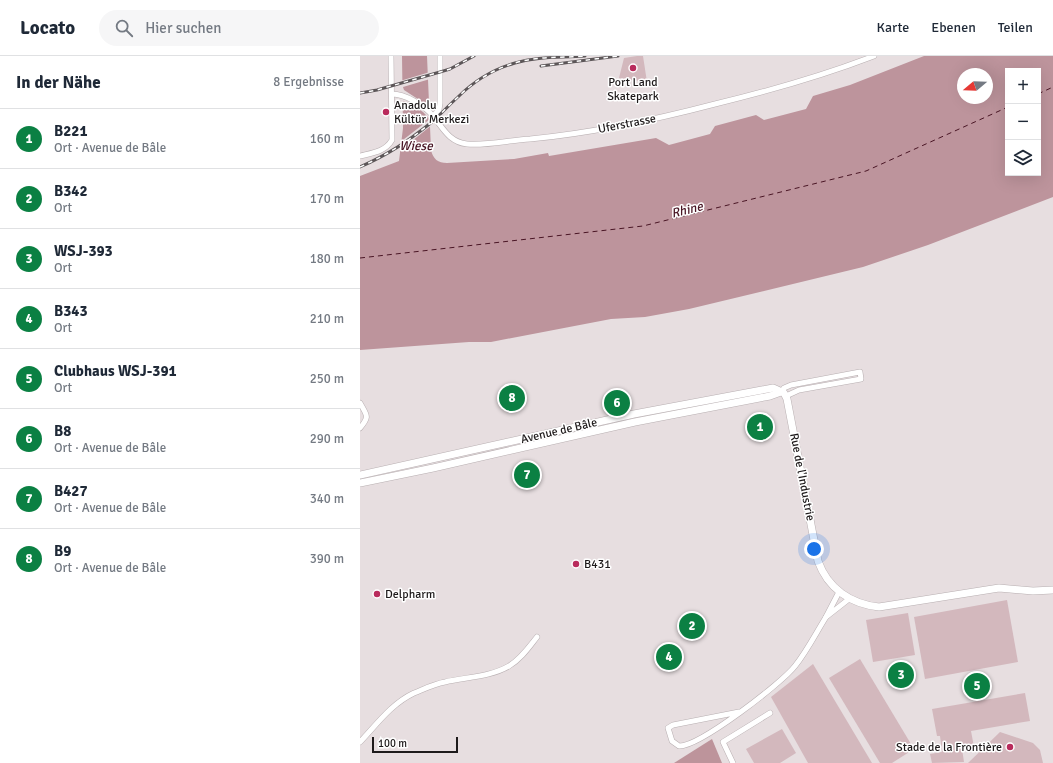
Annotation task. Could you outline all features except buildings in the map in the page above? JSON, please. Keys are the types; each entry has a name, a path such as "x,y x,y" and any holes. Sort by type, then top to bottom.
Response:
{"main road":[{"name":"Avenue de Bâle","path":"360,475 679,409 770,396 785,396"},
{"name":"Rue de l'Industrie","path":"785,396 818,561 826,577 839,592 849,599 862,604 879,607 999,588 1033,591 1053,590"},
{"name":"Avenue de Bâle","path":"360,483 432,468 679,409"}],"street":[{"path":"360,156 381,151 386,148 392,140 391,56"},
{"path":"432,115 439,110 440,104 440,56"},
{"name":"Uferstrasse","path":"392,94 405,95 432,115 446,134 457,142 474,144 555,136 613,128 654,119 763,92 844,68 874,56"},
{"name":"Avenue de Bâle","path":"860,372 861,379 799,390 785,396 784,388 791,385 860,372"},
{"path":"360,403 367,417 367,420 360,428"},
{"path":"739,712 705,720 678,723 668,728 673,743 683,746 709,734 768,692 786,676 803,655 839,592"},
{"path":"826,617 849,599"},
{"path":"360,742 391,708 408,696 437,684 486,675 499,671 509,666 519,658 537,638"},
{"path":"733,763 723,742 770,713"}],"shaded area":[{"name":"Port Land Skatepark","path":"643,56 647,82 619,78 624,58"},
{"path":"1007,600 1018,662 925,679 914,617"},
{"path":"908,613 915,655 873,662 866,620"},
{"path":"860,659 914,749 892,763 880,763 829,678"},
{"path":"813,664 872,763 808,763 771,697"},
{"path":"1025,693 1030,721 971,731 974,747 962,749 964,762 932,763 930,754 942,752 940,736 937,736 932,709"},
{"path":"782,729 796,753 780,763 754,763 746,749"},
{"name":"Stade de la Frontière","path":"1000,732 1033,743 1040,750 1043,763 968,763"},
{"path":"712,739 722,763 674,763"}],"water":[{"path":"402,56 427,56 431,150 436,160 447,163 514,159 548,153 549,156 656,138 669,145 710,134 715,126 756,115 764,120 806,109 813,96 850,85 924,56 1053,56 1053,197 928,245 863,267 689,309 645,317 611,319 491,342 469,342 360,350 360,176 399,161 403,128"}],"pier":[{"path":"430,72 430,79 403,87 404,90 431,106 430,119 423,112 408,102 401,101 400,81"},
{"path":"430,119 432,125 398,152 399,143"}],"ferry route":[{"path":"1041,93 1053,87"},
{"path":"360,258 643,226 866,171 1005,108"}],"railway":[{"path":"360,93 377,90 450,69 474,56"},
{"path":"360,167 398,147 414,136 432,122 471,86 492,72 515,63 532,59 585,56"},
{"path":"541,66 618,56"}],"place":[{"name":"Port Land Skatepark","path":"633,68"},
{"name":"Anadolu Kültür Merkezi","path":"386,112"},
{"name":"B9","path":"512,398"},
{"name":"B8","path":"617,403"},
{"name":"B221","path":"760,427"},
{"name":"B427","path":"527,475"},
{"name":"B431","path":"576,564"},
{"name":"Delpharm","path":"377,594"},
{"name":"B342","path":"692,626"},
{"name":"B343","path":"669,657"},
{"name":"WSJ-393","path":"901,675"},
{"name":"Clubhaus WSJ-391","path":"977,686"},
{"name":"Stade de la Frontière","path":"1010,747"}],"water label":[{"name":"Wiese","path":"416,146"},
{"name":"Rhine","path":"687,210"}]}
